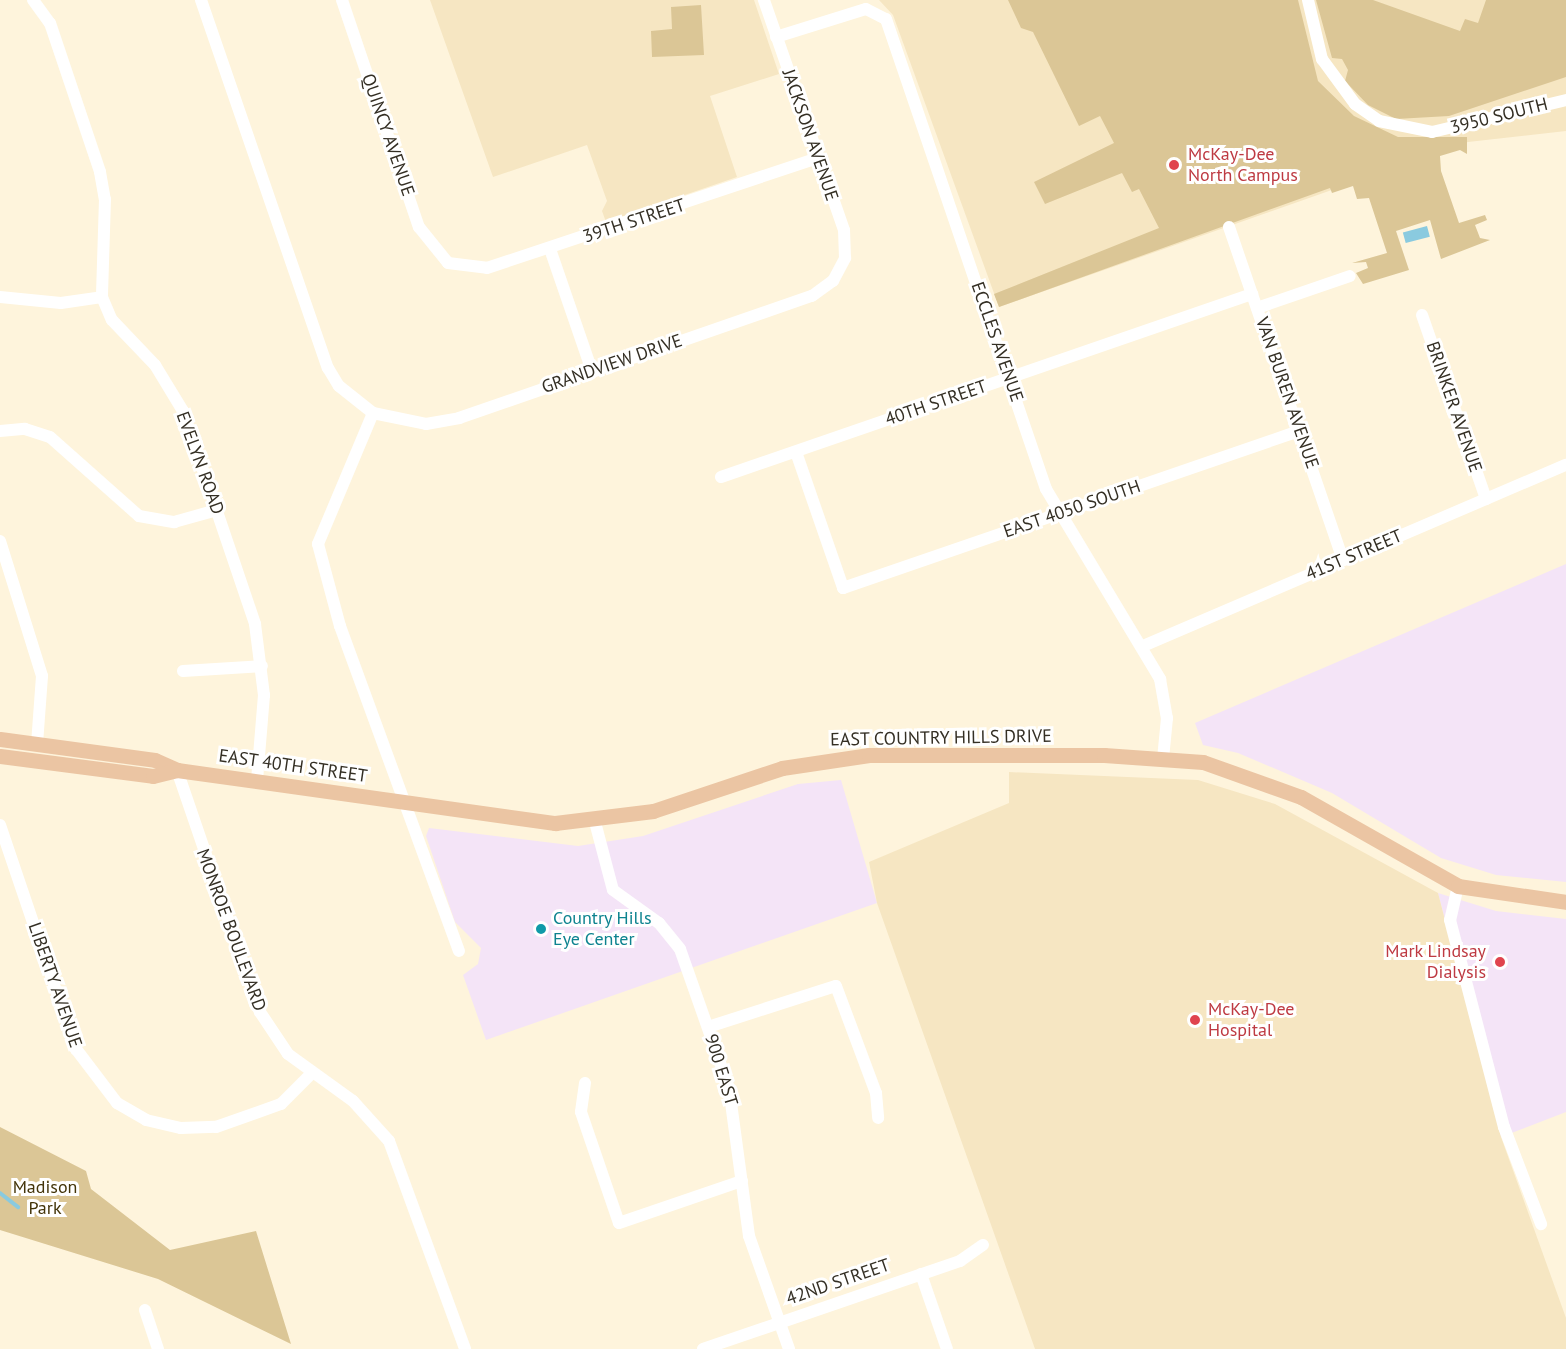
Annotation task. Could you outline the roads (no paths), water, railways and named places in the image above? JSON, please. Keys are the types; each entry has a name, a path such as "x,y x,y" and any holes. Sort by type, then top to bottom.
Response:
{"main road":[{"name":"EAST 40TH STREET","path":"0,739 155,760 177,770 404,801"},
{"name":"EAST COUNTRY HILLS DRIVE","path":"404,801 502,817 595,822 653,811 818,760 881,755 1163,759 1203,762 1301,797 1458,886"},
{"name":"EAST 40TH STREET","path":"0,756 153,777 177,770"},
{"path":"1458,886 1566,902"}],"street":[{"name":"EVELYN ROAD","path":"33,0 50,23 100,172 105,199 102,297 112,320 155,365 183,411 255,624 262,666 264,733 257,781"},
{"name":"GRANDVIEW DRIVE","path":"201,0 328,368 339,386 373,413 409,423 442,422 812,296 841,271"},
{"name":"QUINCY AVENUE","path":"342,0 419,227 448,262"},
{"name":"JACKSON AVENUE","path":"764,0 844,230 841,271"},
{"name":"3950 SOUTH","path":"1308,0 1322,59 1355,104 1379,121 1431,132 1566,100"},
{"name":"ECCLES AVENUE","path":"776,37 866,9 886,19 1058,514 1143,646 1164,696 1163,759"},
{"name":"39TH STREET","path":"448,262 487,268 550,249 818,158"},
{"name":"VAN BUREN AVENUE","path":"1228,227 1343,560"},
{"path":"550,249 592,371"},
{"path":"1257,308 1350,276"},
{"name":"40TH STREET","path":"721,477 1252,294"},
{"path":"0,297 61,303 102,297"},
{"name":"BRINKER AVENUE","path":"1422,315 1486,499"},
{"path":"373,413 318,544 340,626 459,951"},
{"path":"0,431 25,429 50,437 139,516 174,522 217,510"},
{"name":"EAST 4050 SOUTH","path":"796,452 843,588 1300,431"},
{"name":"41ST STREET","path":"1143,646 1566,465"},
{"path":"0,541 42,676 37,744"},
{"path":"183,671 262,666"},
{"name":"MONROE BOULEVARD","path":"177,770 260,1012 274,1037 311,1074 353,1101 389,1141 465,1349"},
{"name":"900 EAST","path":"595,822 613,890 659,923 680,949 729,1088 749,1236 789,1349"},
{"name":"LIBERTY AVENUE","path":"0,825 76,1049 117,1103 146,1120 181,1128 216,1127 281,1104 311,1074"},
{"path":"1458,886 1450,920 1514,1159 1541,1224"},
{"path":"708,1027 836,986 876,1093 878,1118"},
{"path":"585,1083 581,1112 619,1223 742,1181"},
{"name":"42ND STREET","path":"703,1349 960,1261 983,1245"},
{"path":"921,1275 947,1349"},
{"path":"145,1310 158,1349"}],"water":[{"path":"1427,226 1430,237 1406,243 1403,232"}],"waterway":[{"path":"0,1193 18,1207"}],"place":[{"name":"McKay-Dee North Campus","path":"1174,165"},
{"name":"Country Hills Eye Center","path":"541,929"},
{"name":"Mark Lindsay Dialysis","path":"1500,962"},
{"name":"McKay-Dee Hospital","path":"1195,1020"}],"park label":[{"name":"Madison Park","path":"45,1198"}]}
